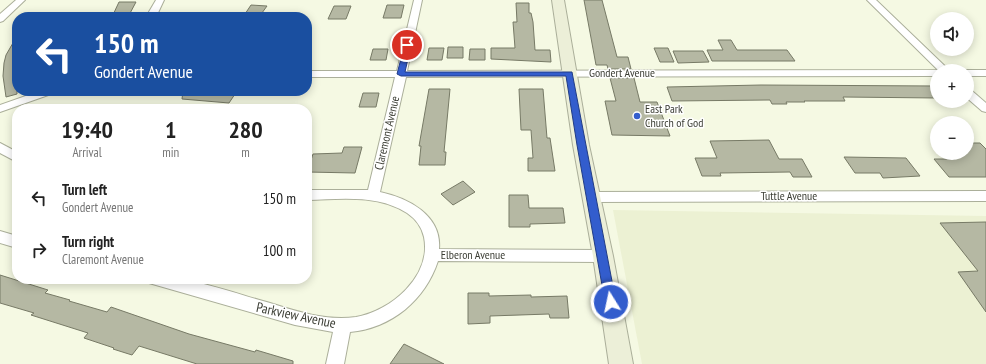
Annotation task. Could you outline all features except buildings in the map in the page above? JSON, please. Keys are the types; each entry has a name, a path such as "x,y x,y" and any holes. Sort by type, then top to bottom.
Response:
{"main road":[{"path":"558,0 621,364"}],"street":[{"path":"0,19 21,0"},
{"path":"154,12 160,0"},
{"name":"Claremont Avenue","path":"373,196 418,0"},
{"path":"871,0 938,64"},
{"name":"Gondert Avenue","path":"312,74 930,73"},
{"path":"974,73 986,73"},
{"path":"14,104 36,96"},
{"path":"974,98 986,109"},
{"path":"0,109 12,105"},
{"path":"0,147 12,155"},
{"name":"Elberon Avenue","path":"312,195 373,196 398,202 414,210 429,229 432,240 432,255 603,256"},
{"name":"Tuttle Avenue","path":"591,197 986,196"},
{"path":"0,237 12,241"},
{"name":"Parkview Avenue","path":"172,284 301,319 325,324 343,325 375,319 391,311 409,298 423,281 430,266 432,255"},
{"path":"335,364 343,325"}],"shaded area":[{"path":"613,210 986,216 986,364 642,364"}],"place":[{"name":"East Park Church of God","path":"637,116"}],"route":[{"path":"407,45 401,74 570,74 581,145 611,302"}]}
